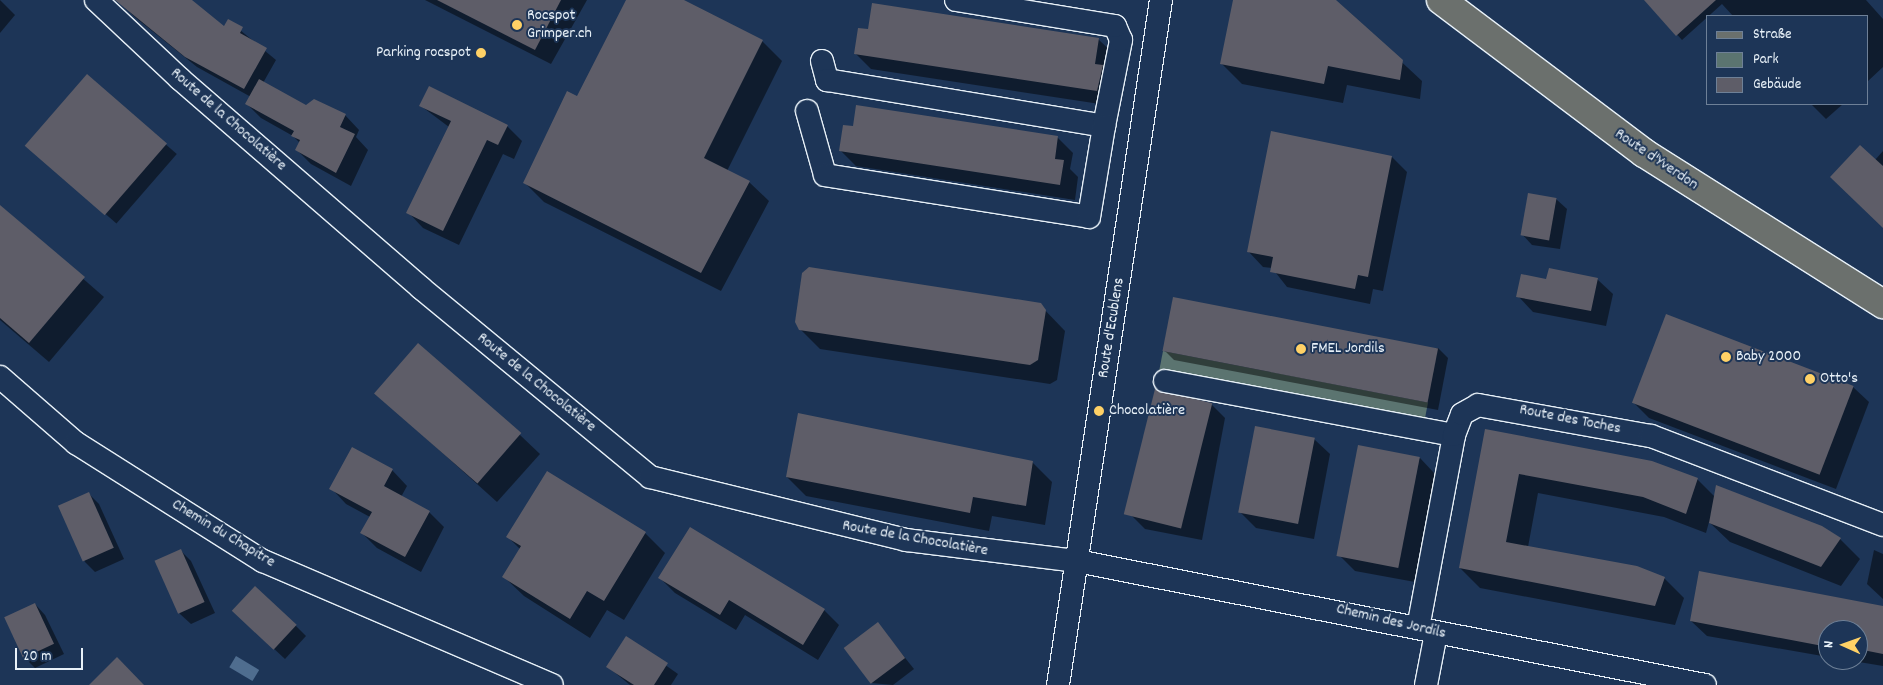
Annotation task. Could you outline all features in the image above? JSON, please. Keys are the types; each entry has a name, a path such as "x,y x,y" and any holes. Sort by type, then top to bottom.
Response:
{"main road":[{"name":"Route d'Yverdon","path":"1440,0 1644,153 1883,304"}],"street":[{"name":"Route de la Chocolatière","path":"96,0 180,79 421,288 650,477 906,540 1076,560"},
{"path":"807,111 825,175 1089,217 1121,40 1115,26 956,0"},
{"name":"Route d'Ecublens","path":"1058,685 1161,0"},
{"path":"822,61 827,80 1104,126"},
{"name":"Chemin du Chapitre","path":"0,378 76,443 262,561 552,685"},
{"path":"1165,381 1454,435"},
{"name":"Route des Toches","path":"1426,685 1427,630 1454,435 1462,414 1486,404 1634,432 1883,525"},
{"name":"Chemin des Jordils","path":"1076,560 1705,685"}],"green space":[{"path":"1163,351 1428,403 1423,431 1157,379"}],"water":[{"path":"236,656 259,670 252,681 229,667"}],"building":[{"path":"115,0 192,0 224,26 228,19 243,27 240,33 267,48 244,89 185,57"},
{"name":"Rocspot Grimper.ch","path":"437,0 561,0 535,50"},
{"path":"626,0 684,0 763,40 704,158 750,181 701,273 523,183 567,91 577,96"},
{"path":"1233,0 1336,0 1403,60 1400,80 1328,66 1324,84 1220,64"},
{"path":"1644,0 1716,0 1676,36"},
{"path":"872,3 1099,38 1095,64 1103,65 1097,91 854,54 858,28 868,29"},
{"path":"87,74 167,144 105,215 25,146"},
{"path":"259,79 306,105 314,99 346,114 340,127 355,134 336,173 295,150 300,140 291,136 294,131 245,104"},
{"path":"429,86 508,125 498,145 487,140 443,231 406,213 451,121 419,106"},
{"path":"856,105 1058,136 1055,159 1064,160 1060,185 839,151 843,125 853,126"},
{"path":"1271,131 1392,156 1368,277 1358,275 1355,289 1270,272 1273,257 1247,252"},
{"path":"1860,145 1883,166 1883,228 1830,177"},
{"path":"1528,193 1557,198 1549,240 1521,235"},
{"path":"0,205 85,277 29,343 0,318"},
{"path":"809,267 1041,303 1046,310 1038,360 1030,365 799,330 795,322 802,273"},
{"path":"1549,268 1598,278 1591,311 1516,297 1521,274 1546,279"},
{"name":"FMEL Jordils","path":"1173,297 1438,349 1428,403 1163,351"},
{"path":"1666,314 1854,386 1820,475 1632,403"},
{"path":"418,343 521,433 477,483 374,394"},
{"path":"1155,389 1212,403 1181,528 1124,514"},
{"path":"798,413 1033,461 1026,506 973,497 970,513 786,477"},
{"path":"1255,426 1315,438 1298,524 1238,512"},
{"path":"1485,429 1652,461 1698,478 1686,514 1643,497 1519,474 1506,542 1637,566 1665,577 1655,606 1459,568"},
{"path":"1358,445 1420,457 1398,568 1336,556"},
{"path":"352,447 393,469 384,486 430,511 405,557 360,533 372,512 329,489"},
{"path":"547,471 646,532 604,601 587,591 570,619 502,577 521,546 506,537"},
{"path":"1716,485 1822,526 1841,538 1821,567 1709,523"},
{"path":"89,492 114,548 83,562 58,506"},
{"path":"690,527 825,609 803,645 729,600 720,615 658,578"},
{"path":"181,549 205,602 178,614 155,561"},
{"path":"1699,571 1883,606 1883,654 1868,651 1868,620 1818,620 1818,645 1690,621"},
{"path":"255,586 297,625 273,650 232,611"},
{"path":"35,603 54,644 23,658 4,617"},
{"path":"878,622 905,658 871,684 844,648"},
{"path":"626,636 668,663 654,685 634,685 606,667"},
{"path":"117,657 144,685 89,685"}],"place":[{"name":"Rocspot Grimper.ch","path":"517,25"},
{"name":"Parking rocspot","path":"481,53"},
{"name":"FMEL Jordils","path":"1301,349"},
{"name":"Baby 2000","path":"1726,357"},
{"name":"Otto's","path":"1810,379"},
{"name":"Chocolatière","path":"1099,411"}]}
